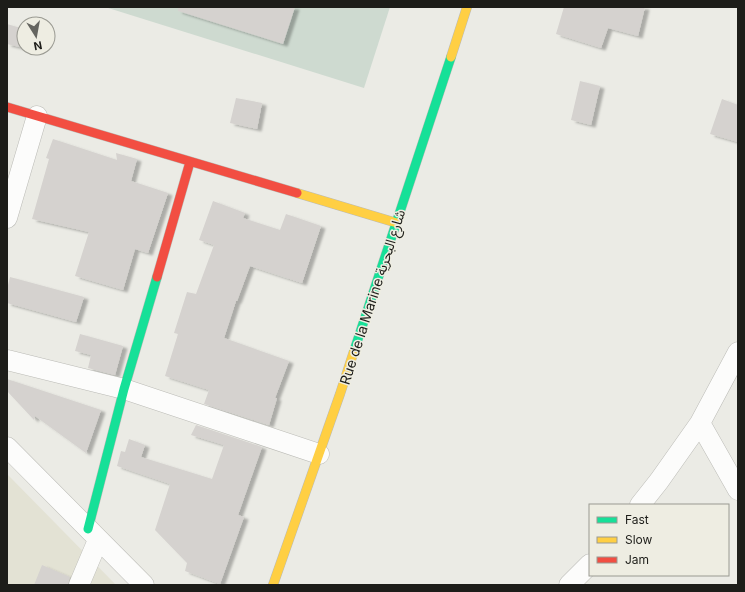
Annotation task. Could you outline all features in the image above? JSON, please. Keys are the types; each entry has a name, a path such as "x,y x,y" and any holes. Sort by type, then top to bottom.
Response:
{"street":[{"name":"Rue de la Marine شارع البحرية","path":"273,585 397,223 467,7"},
{"path":"7,107 397,223"},
{"path":"7,218 38,116"},
{"path":"79,585 93,535 124,389 190,162"},
{"path":"641,504 660,481 700,423 738,352"},
{"path":"7,360 124,389 319,454"},
{"path":"700,423 738,490"},
{"path":"7,447 144,585"},
{"path":"569,585 589,565"}],"shaded area":[{"path":"105,7 390,7 364,88"},
{"path":"7,474 116,585 7,585"}],"building":[{"path":"178,7 295,7 283,44 178,11"},
{"path":"564,7 645,7 638,36 608,28 601,48 556,34"},
{"path":"7,24 16,27 16,46 7,44"},
{"path":"580,81 600,86 591,125 571,120"},
{"path":"236,98 262,103 257,129 230,123"},
{"path":"722,99 738,105 738,142 710,134"},
{"path":"53,139 117,160 116,153 137,159 131,181 168,193 148,253 135,249 123,290 75,276 89,232 32,219 49,159 46,158"},
{"path":"213,201 245,213 243,218 280,230 286,214 321,226 302,283 250,266 236,301 224,338 289,361 275,398 277,398 269,425 204,404 209,390 165,376 178,334 174,333 187,292 196,294 214,245 199,240"},
{"path":"10,277 84,297 76,322 7,303 7,289"},
{"path":"80,334 123,346 115,375 88,368 91,355 75,351"},
{"path":"7,379 101,410 86,453 35,416 34,420 7,391"},
{"path":"196,425 262,447 238,515 244,517 220,584 185,571 187,563 155,530 170,484 117,466 121,451 125,452 129,439 145,445 141,457 212,479 224,445 191,435"},
{"path":"42,565 70,577 68,585 34,585"}],"traffic: fast":[{"path":"354,351 451,57"},
{"path":"88,529 124,389 157,277"}],"traffic: slow":[{"path":"451,57 467,7"},
{"path":"297,193 397,223"},
{"path":"273,585 354,351"}],"traffic: jam":[{"path":"7,107 297,193"},
{"path":"157,277 190,162"}]}
